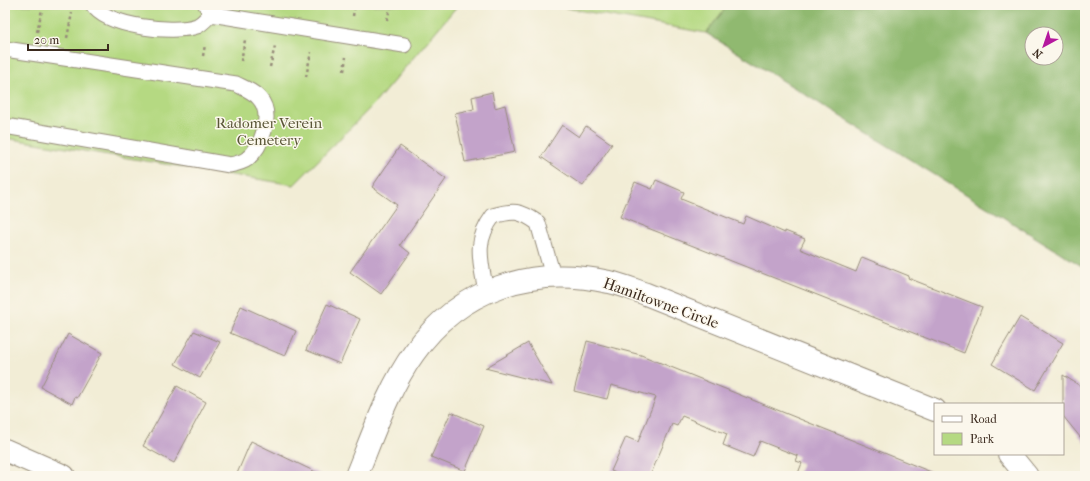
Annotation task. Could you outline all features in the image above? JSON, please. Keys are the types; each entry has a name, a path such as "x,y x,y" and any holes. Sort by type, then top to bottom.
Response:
{"street":[{"name":"Hamiltowne Circle","path":"356,476 393,390 413,354 429,334 443,320 461,306 502,285 524,279 553,276 582,277 610,282 646,294 934,410"},
{"path":"5,450 64,476"},
{"path":"1010,455 1028,476"}],"lane":[{"path":"93,5 107,18 125,23 180,30 199,25 209,9 404,45"},
{"path":"5,49 236,84 251,91 260,99 266,111 266,127 255,151 246,160 230,165 5,126"},
{"path":"486,292 479,246 484,227 493,216 511,211 526,214 538,222 553,276"}],"path":[{"path":"36,38 43,5"},
{"path":"66,43 73,13"}],"green space":[{"name":"Radomer Verein Cemetery","path":"5,5 458,5 375,103 294,185 5,138"},
{"path":"550,5 728,5 706,33"},
{"path":"728,5 1085,5 1085,268 706,33"}],"building":[{"path":"492,92 495,108 505,105 515,152 465,162 455,113 474,109 472,97"},
{"path":"562,125 579,137 586,126 612,144 583,186 541,157"},
{"path":"400,146 446,179 400,245 410,253 381,294 350,272 397,205 372,187"},
{"path":"656,180 684,192 681,199 743,224 746,216 785,233 785,231 805,239 800,249 856,272 862,257 909,276 908,278 982,307 964,353 620,217 635,182 652,189"},
{"path":"327,304 360,319 340,364 306,350"},
{"path":"241,306 296,331 285,356 230,333"},
{"path":"1020,317 1063,343 1035,390 992,364"},
{"path":"194,331 220,342 200,378 175,364"},
{"path":"68,334 102,353 77,398 75,397 72,404 41,387"},
{"path":"587,341 641,355 941,476 797,476 802,463 796,461 798,456 760,441 753,457 723,445 727,434 682,416 677,426 672,424 650,476 623,476 611,471 626,437 638,442 656,397 611,385 607,399 574,391"},
{"path":"528,343 552,385 485,368"},
{"path":"1063,375 1085,389 1085,443 1064,417"},
{"path":"177,386 206,402 174,463 143,446"},
{"path":"451,412 484,426 465,471 431,457"},
{"path":"251,441 324,476 236,476"}]}
